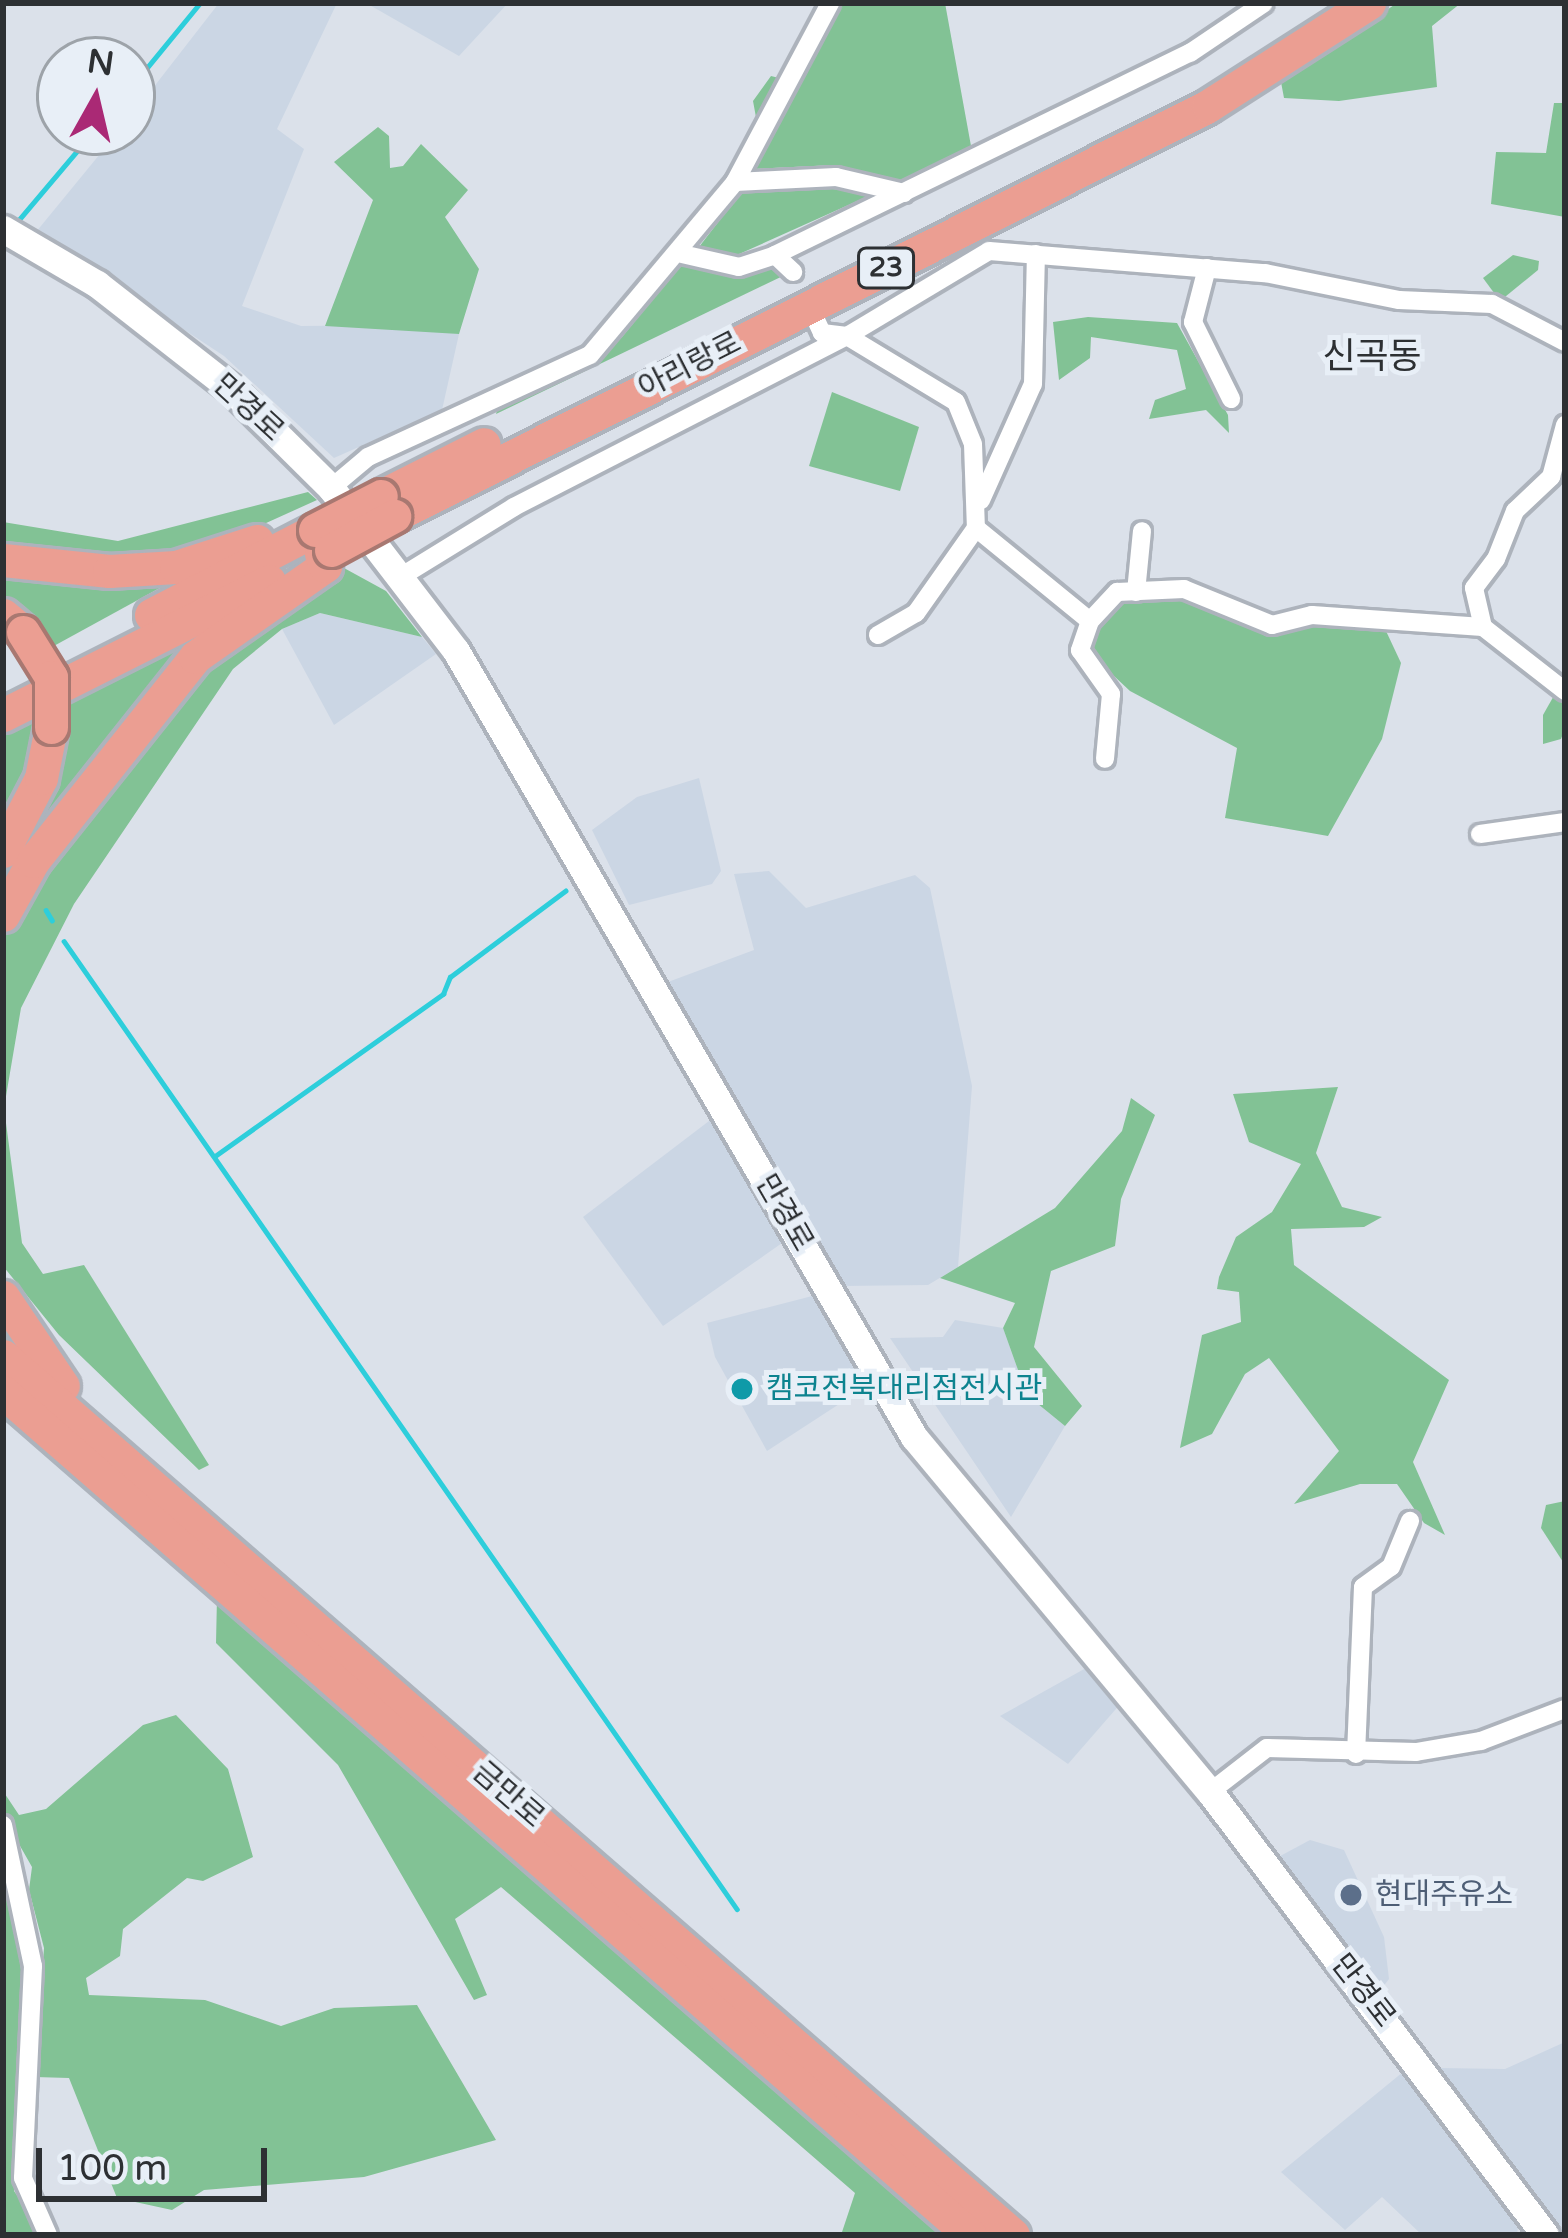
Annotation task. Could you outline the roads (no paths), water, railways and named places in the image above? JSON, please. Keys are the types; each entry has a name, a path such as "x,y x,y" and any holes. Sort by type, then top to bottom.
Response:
{"highway":[{"name":"아리랑로","path":"3,715 387,506 1195,87 1332,3"},
{"name":"아리랑로","path":"387,506 1208,106 1369,3"},
{"path":"3,560 109,571 176,567 296,526 319,542 325,566 195,657 33,861 3,915"},
{"name":"아리랑로","path":"3,691 319,542"},
{"path":"3,851 41,778 51,728 51,676 13,623"},
{"path":"3,1297 42,1364 120,1445 115,1454"},
{"name":"금만로","path":"3,1356 1013,2235"},
{"name":"금만로","path":"8,1402 970,2235"}],"street":[{"path":"331,488 368,457 590,355 682,254 735,182 830,3"},
{"path":"682,254 739,267 775,255 1190,53 1264,3"},
{"path":"735,182 836,177 904,194"},
{"name":"만경로","path":"3,229 97,284 230,388 331,488 456,651 914,1437 1210,1792 1545,2235"},
{"path":"397,579 514,507 848,336 989,251 1207,268 1399,300 1492,304 1564,348"},
{"path":"980,500 1033,384 1036,254"},
{"path":"775,255 794,272"},
{"path":"1207,268 1192,322 1231,399"},
{"path":"816,320 822,333 848,336 956,402 974,444 980,500 976,528 916,613 878,635"},
{"path":"1483,627 1474,588 1515,511 1551,477 1565,424"},
{"path":"976,528 1090,621"},
{"path":"1136,592 1142,531"},
{"path":"1105,759 1111,694 1080,650 1090,621 1118,592 1184,589 1272,625 1312,614 1483,627 1565,691"},
{"path":"1480,834 1565,822"},
{"path":"1356,1754 1363,1587 1390,1567 1410,1521"},
{"path":"1210,1792 1267,1748 1356,1754 1481,1741 1565,1709"},
{"path":"3,1825 33,1966 22,2178 48,2235"}],"waterway":[{"path":"156,57 200,3"},
{"path":"17,222 73,156"},
{"path":"215,1156 443,994 450,977 565,891"},
{"path":"46,910 52,920"},
{"path":"64,941 737,1909"}],"place":[{"name":"캠코전북대리점전시관","path":"742,1389"},
{"name":"현대주유소","path":"1351,1895"}],"district":[{"name":"신곡동","path":"1372,357"}]}
